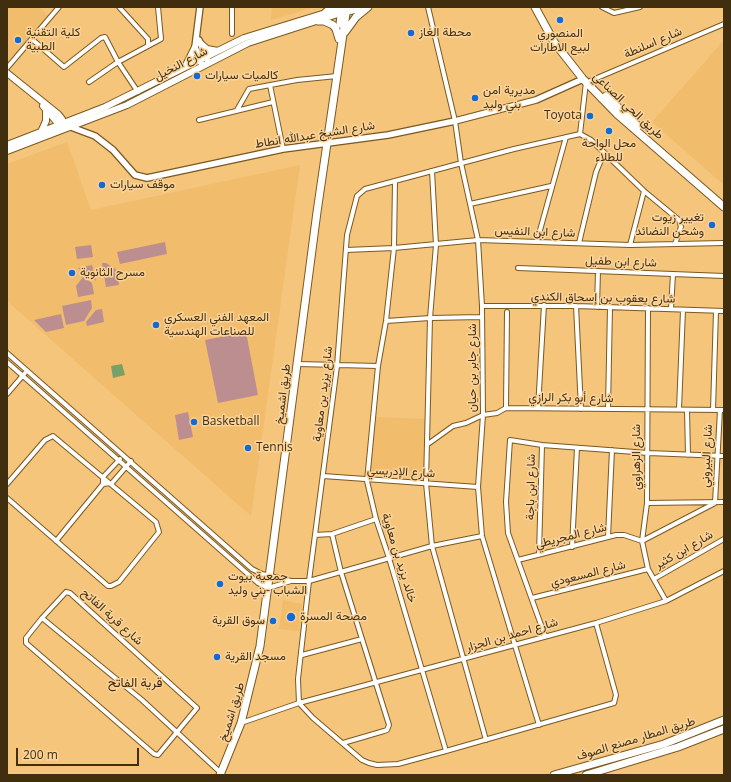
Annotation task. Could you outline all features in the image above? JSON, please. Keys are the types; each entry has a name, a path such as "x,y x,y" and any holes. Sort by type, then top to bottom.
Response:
{"highway":[{"path":"326,12 333,7"},
{"path":"318,21 324,21 333,25 341,37 356,16 368,7"},
{"name":"طريق الحي الصناعي","path":"535,7 554,42 586,81 617,114 724,207"},
{"name":"طريق الحي الصناعي","path":"539,7 556,39 586,81 724,201"},
{"name":"طريق اشميخ","path":"221,774 241,723 260,646 337,76 344,9"},
{"name":"طريق المطار مصنع الصوف","path":"554,775 664,744 724,720"},
{"name":"طريق المطار مصنع الصوف","path":"586,775 678,747 724,729"}],"main road":[{"path":"200,7 197,44 204,61"},
{"name":"شارع النخيل","path":"71,127 127,105 204,61 218,50 256,33 326,12 368,7"},
{"name":"شارع النخيل","path":"7,151 138,92 185,68 248,43 318,21 344,9"},
{"path":"197,44 207,49 218,50"},
{"path":"185,68 197,44"},
{"name":"شارع الشيخ عبدالله انطاط","path":"7,74 58,114"},
{"name":"شارع الشيخ عبدالله انطاط","path":"37,98 62,127 71,127 95,136 112,150 132,173 144,178 283,149 394,134 455,121 536,100 586,81"},
{"path":"41,132 46,121 46,108"},
{"path":"58,114 68,118 79,118"},
{"path":"58,114 62,127"},
{"name":"شارع النخيل","path":"7,145 41,132 62,127"}],"street":[{"path":"7,68 33,40 59,7"},
{"path":"120,7 148,40 148,46"},
{"path":"89,82 118,62 161,39 158,7"},
{"path":"232,7 232,34"},
{"name":"شارع جابر بن حيان","path":"428,7 455,121 461,163 478,240 482,306 483,415 478,487 482,536 539,725"},
{"path":"602,7 614,14 631,8 640,7"},
{"name":"شارع اسلنطة","path":"586,81 724,24"},
{"path":"33,40 64,67 101,38 105,37 118,62 138,92"},
{"path":"237,110 248,90 270,85 337,76"},
{"path":"586,81 580,134 592,140 644,191 679,220 681,226 675,244"},
{"path":"270,85 283,149"},
{"path":"199,120 273,102"},
{"name":"شارع يزيد بن معاوية","path":"299,703 297,688 302,655 308,581 337,366 347,235 357,196 365,190 395,181 580,134"},
{"path":"537,241 551,186 566,137"},
{"path":"579,243 596,172 604,153"},
{"path":"432,171 436,245 430,318 426,483 432,546 486,740"},
{"name":"خالد يزيد بن معاوية","path":"395,181 394,248 386,321 378,366 367,481 376,519 446,751"},
{"path":"470,204 551,186"},
{"path":"630,245 644,191"},
{"name":"شارع ابن النفيس","path":"346,250 436,245 478,240 630,245 724,243"},
{"name":"شارع ابن طفيل","path":"518,268 724,276"},
{"path":"596,307 598,271"},
{"path":"671,309 673,274"},
{"name":"شارع يعقوب بن إسحاق الكندي","path":"482,306 576,306 724,311"},
{"path":"538,408 544,306"},
{"path":"576,306 581,409"},
{"path":"608,409 610,307"},
{"name":"شارع الزهراوي","path":"648,308 647,503 642,541 648,569 666,601"},
{"path":"678,410 683,310"},
{"path":"713,410 716,311"},
{"path":"506,408 507,312"},
{"path":"386,321 482,317"},
{"path":"7,353 252,569 270,576 291,581 308,581 432,546 482,536"},
{"path":"7,362 24,375 258,583 268,588 291,581"},
{"path":"298,364 378,366"},
{"path":"7,394 28,371"},
{"name":"شارع أبو بكر الرازي","path":"428,444 453,426 466,423 483,415 497,413 506,408 722,410"},
{"path":"687,410 688,455"},
{"name":"شارع البيروني","path":"715,503 717,456 722,410"},
{"path":"7,484 45,440 53,436 112,483 156,522 160,528 158,535 119,582 108,586 7,498"},
{"path":"545,636 508,533 506,502 510,440 577,448 724,456"},
{"name":"شارع ابن باجة","path":"539,554 542,445"},
{"path":"572,546 577,448"},
{"path":"608,537 612,450"},
{"path":"56,541 103,484 103,477 124,455"},
{"path":"103,484 112,483 131,461"},
{"name":"شارع الإدريسي","path":"323,476 367,481 478,487"},
{"path":"647,503 724,502"},
{"path":"642,541 715,503"},
{"path":"315,535 332,534 376,519"},
{"path":"332,534 341,572 377,682 388,728 384,731 344,744"},
{"name":"شارع المجريطي","path":"518,560 608,537 624,535 642,541"},
{"name":"شارع ابن كثير","path":"654,579 724,539"},
{"name":"شارع المسعودي","path":"532,598 648,569"},
{"name":"شارع احمد بن الجزار","path":"241,723 299,703 596,623 666,601 724,571"},
{"name":"شارع قرية الفاتح","path":"70,593 197,708 176,731 158,755 154,754 26,643 26,638 42,618 63,594 70,593"},
{"path":"42,618 142,700 221,774"},
{"path":"299,703 312,718 362,760 377,764 398,764 610,705 616,701 616,695 596,623"},
{"path":"302,655 362,639"}],"shaded area":[{"name":"كلية التقنية الطبية","path":"7,7 39,7 50,17 7,63"},
{"path":"272,7 315,7 271,20"},
{"path":"724,40 724,185 652,122"},
{"name":"المعهد الفني العسكري للصناعات الهندسية","path":"67,142 91,210 300,165 251,516 7,301 7,164"},
{"path":"165,242 167,254 120,264 117,252"},
{"path":"91,245 93,257 77,259 75,247"},
{"path":"102,263 106,263 117,270 119,285 106,287"},
{"path":"92,265 96,281 78,268"},
{"path":"83,277 92,283 94,294 78,297 76,286"},
{"path":"91,300 92,308 84,321 66,325 62,306"},
{"path":"102,309 104,322 87,326 86,322 96,310"},
{"path":"61,314 64,328 46,332 34,320"},
{"path":"246,332 258,395 218,403 205,340"},
{"path":"122,364 125,375 113,378 111,366"},
{"path":"188,412 193,437 179,440 175,415"},
{"path":"374,417 426,419 425,477 371,474"},
{"name":"مصحة المسرة","path":"283,600 302,604 299,631 279,629"}],"place":[{"name":"المنصوري لبيع الاطارات","path":"560,20"},
{"name":"محطة الغاز","path":"411,33"},
{"name":"كلية التقنية الطبية","path":"18,40"},
{"name":"كالميات سيارات","path":"197,76"},
{"name":"مديرية امن بني وليد","path":"475,98"},
{"name":"Toyota","path":"590,116"},
{"name":"محل الواحة للطلاء","path":"609,131"},
{"name":"موقف سيارات","path":"102,185"},
{"name":"تغيير زيوت وشحن النضائد","path":"712,225"},
{"name":"مسرح الثانوية","path":"72,273"},
{"name":"المعهد الفني العسكري للصناعات الهندسية","path":"156,325"},
{"name":"Basketball","path":"194,422"},
{"name":"Tennis","path":"248,448"},
{"name":"جمعية بيوت الشباب -بني وليد","path":"220,584"},
{"name":"مصحة المسرة","path":"291,617"},
{"name":"سوق القرية","path":"273,621"},
{"name":"مسجد القرية","path":"217,657"}],"district":[{"name":"قرية الفاتح","path":"135,683"}]}
